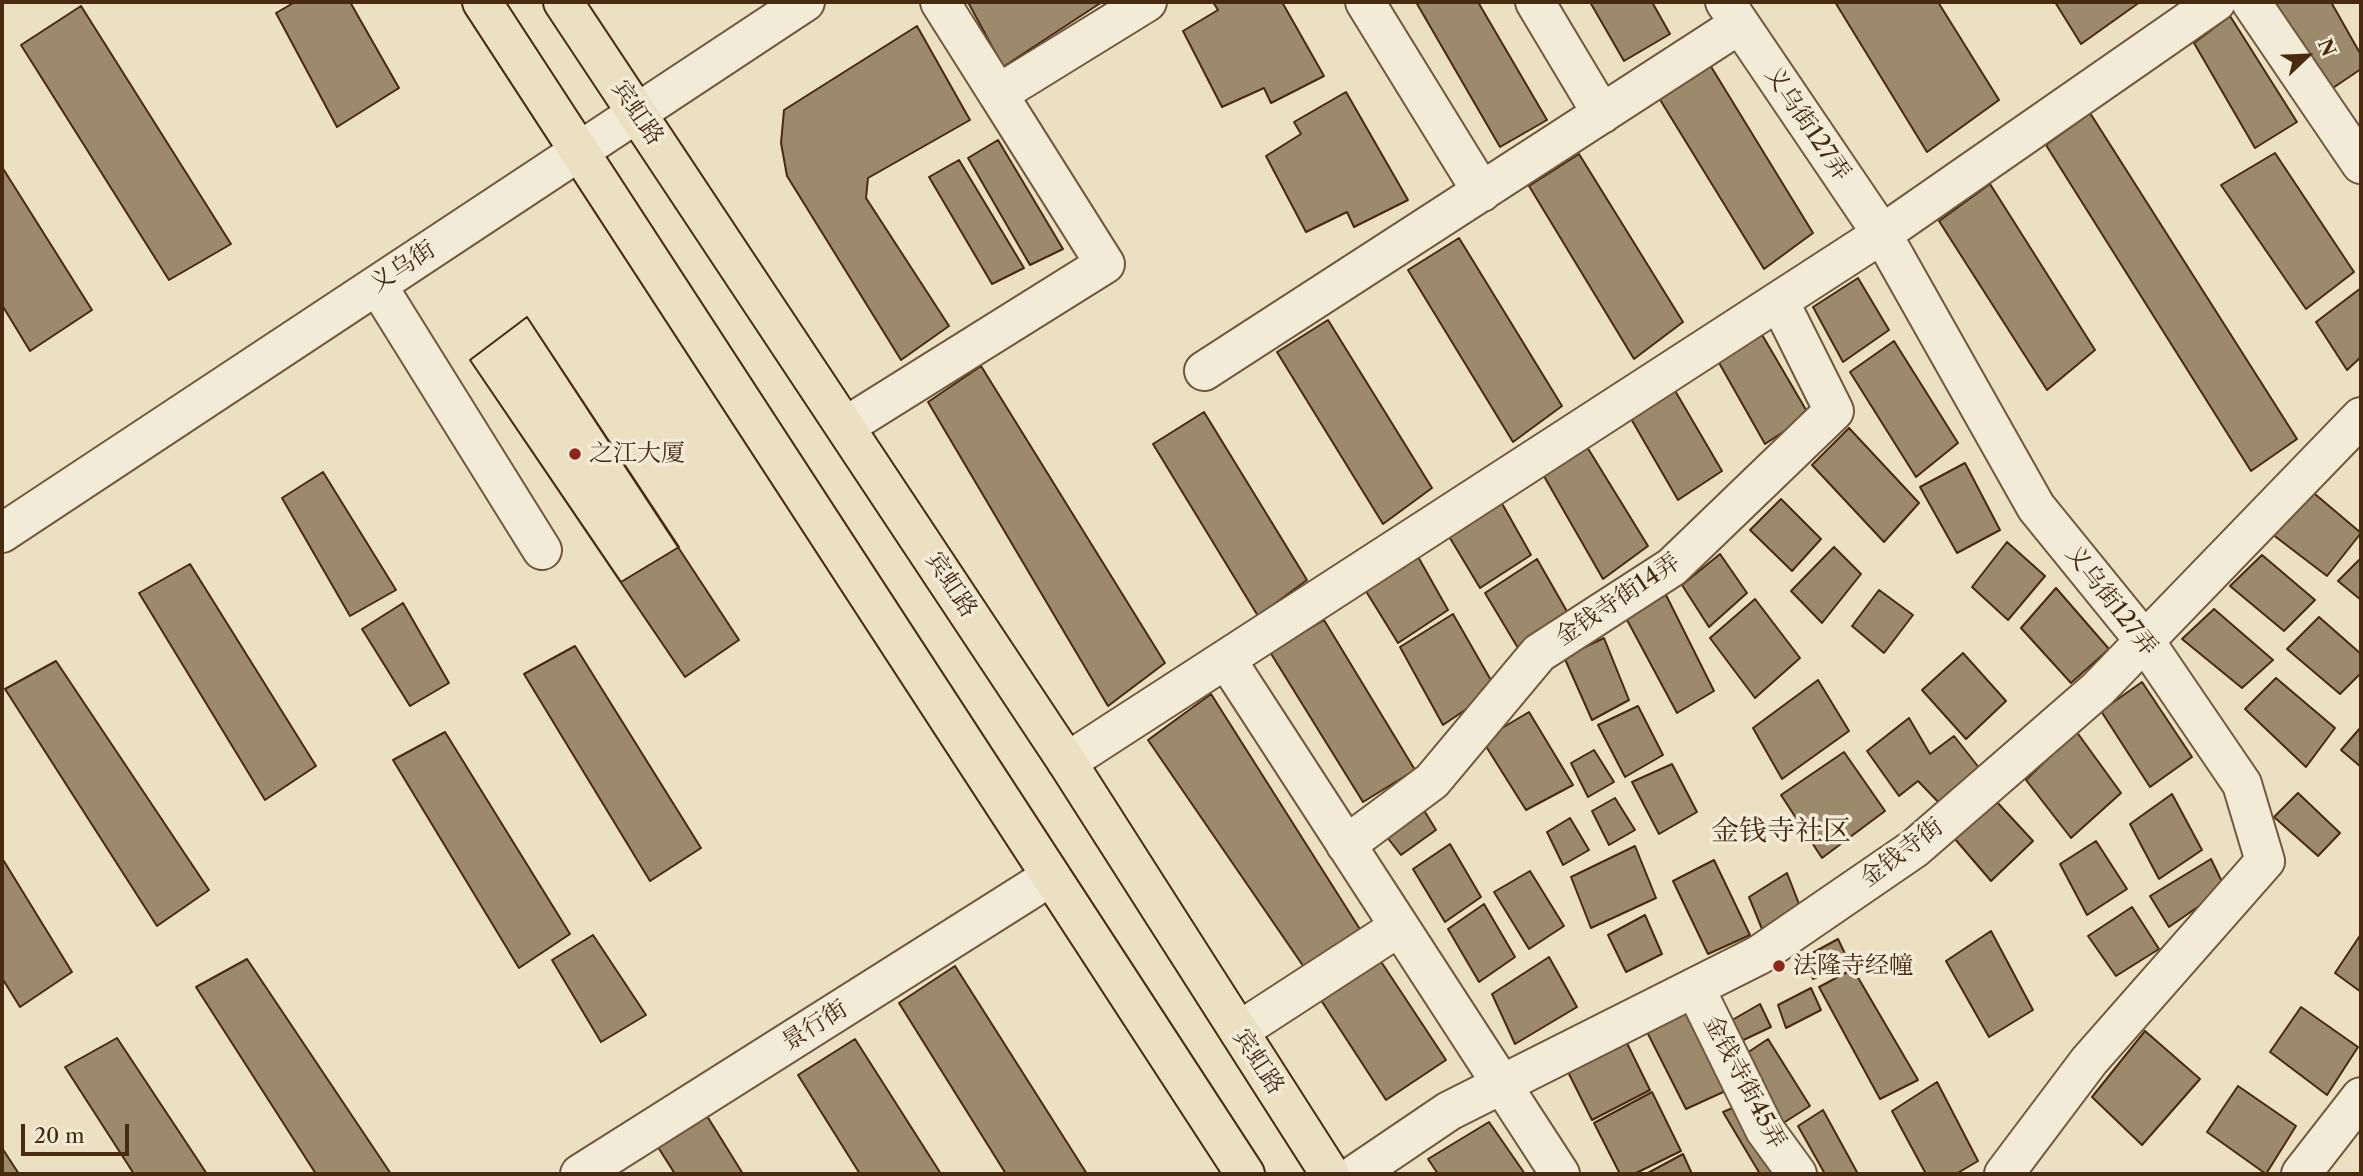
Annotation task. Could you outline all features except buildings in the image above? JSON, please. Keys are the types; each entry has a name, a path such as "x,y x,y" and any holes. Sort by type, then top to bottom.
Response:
{"main road":[{"path":"482,2 1245,1174"},
{"name":"宾虹路","path":"563,2 1067,762 1330,1174"}],"street":[{"name":"义乌街","path":"2,533 805,2"},
{"path":"846,426 1105,264 940,2"},
{"path":"998,94 1147,2"},
{"path":"1365,2 1482,192"},
{"path":"1535,2 1602,114"},
{"path":"1067,762 1882,234 2216,2"},
{"path":"2251,2 2361,164"},
{"path":"1204,371 1602,114 1733,13"},
{"name":"义乌街127弄","path":"1733,13 1882,234 2036,507 2144,640 2242,784 2265,861 2089,1061 2004,1174"},
{"path":"377,285 542,550"},
{"name":"金钱寺街14弄","path":"1346,845 1432,781 1539,653 1672,567 1834,411 1779,301"},
{"name":"金钱寺街","path":"1356,1174 1448,1111 1759,955 1915,848 2098,689 2361,417"},
{"path":"1226,659 1560,1174"},
{"name":"景行街","path":"580,1174 1050,877"},
{"path":"1239,1031 1399,927"},
{"name":"金钱寺街45弄","path":"1695,988 1765,1130 1797,1174"},
{"path":"2301,1174 2361,1097"}],"place":[{"name":"之江大厦","path":"575,454"},
{"name":"法隆寺经幢","path":"1779,966"}],"district":[{"name":"金钱寺社区","path":"1781,832"}]}
